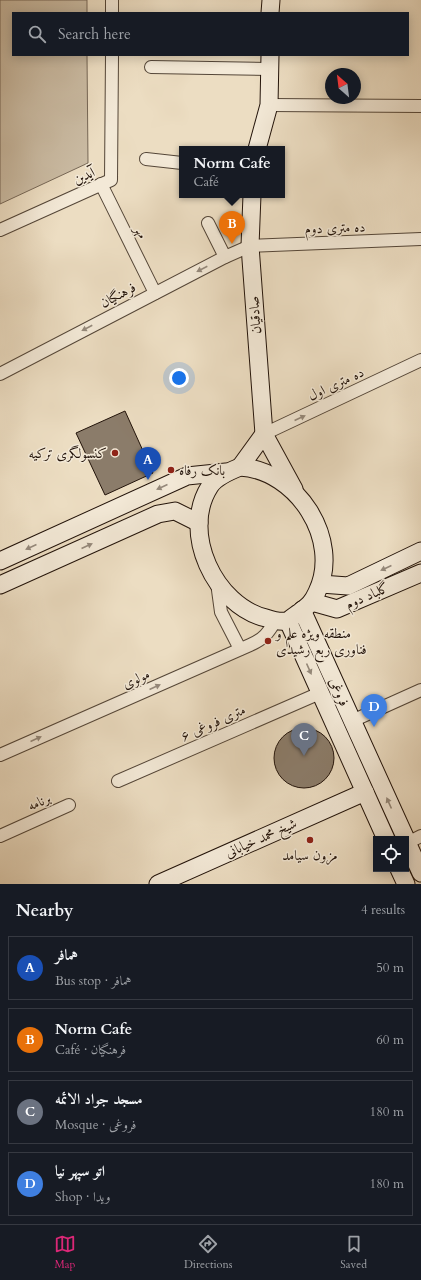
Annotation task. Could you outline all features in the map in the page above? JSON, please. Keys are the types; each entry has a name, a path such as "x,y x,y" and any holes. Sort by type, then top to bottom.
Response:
{"main road":[{"path":"270,12 271,0"},
{"path":"258,146 269,104 270,62"},
{"name":"صادقیان","path":"252,198 250,246 264,434"},
{"path":"264,434 296,493 306,506 319,533 323,548 321,584 307,606 282,620 256,616 240,606 227,595 217,583 204,555 200,540 199,523 202,504 210,486 233,470 264,434"},
{"path":"0,561 188,476 233,470 266,472 283,482 296,493"},
{"path":"0,585 158,514 175,511 199,523"},
{"path":"52,537 61,558"},
{"name":"گلباد دوم","path":"321,584 348,586 421,551"},
{"name":"گلباد دوم","path":"307,606 337,609 421,573"},
{"name":"فروغى","path":"307,606 352,721 410,839 421,873"},
{"name":"فروغى","path":"282,620 320,693 385,836"},
{"name":"شیخ محمد خیابانی","path":"158,884 365,792"},
{"path":"400,872 406,884"}],"street":[{"path":"112,0 112,12"},
{"name":"آیدین","path":"0,230 111,180 112,56"},
{"path":"151,67 270,62"},
{"path":"269,104 421,106"},
{"path":"146,160 179,163"},
{"name":"مهر","path":"101,184 155,293"},
{"path":"208,223 225,257"},
{"name":"ده متری دوم","path":"250,246 421,239"},
{"name":"فرهنگیان","path":"0,374 225,257 250,246"},
{"name":"ده متری اول","path":"264,434 421,360"},
{"path":"217,583 221,612 240,650"},
{"name":"مولوی","path":"0,755 261,640 282,620"},
{"path":"352,721 421,690"},
{"name":"۶ متری فروغی","path":"118,781 320,693"},
{"name":"برنامه","path":"0,836 69,805"}],"shaded area":[{"path":"0,0 87,0 87,12 12,12 12,56 87,56 88,163 0,204"}],"building":[{"name":"کنسولگری ترکیه","path":"125,411 153,473 105,495 76,433"},
{"path":"304,728 320,733 325,737 329,742 334,758 329,774 325,779 320,783 304,788 288,783 283,779 279,774 274,758 279,742 283,737 288,733"}],"place":[{"name":"Norm Cafe","path":"232,244"},
{"name":"کنسولگری ترکیه","path":"115,453"},
{"name":"بانک رفاه","path":"171,470"},
{"name":"همافر","path":"148,480"},
{"name":"منطقه ویژه علم و فناوری ربع رشیدی","path":"268,641"},
{"name":"اتو سپهر نیا","path":"374,727"},
{"name":"مسجد جواد الائمه","path":"304,756"},
{"name":"مزون سیامد","path":"310,840"}]}
